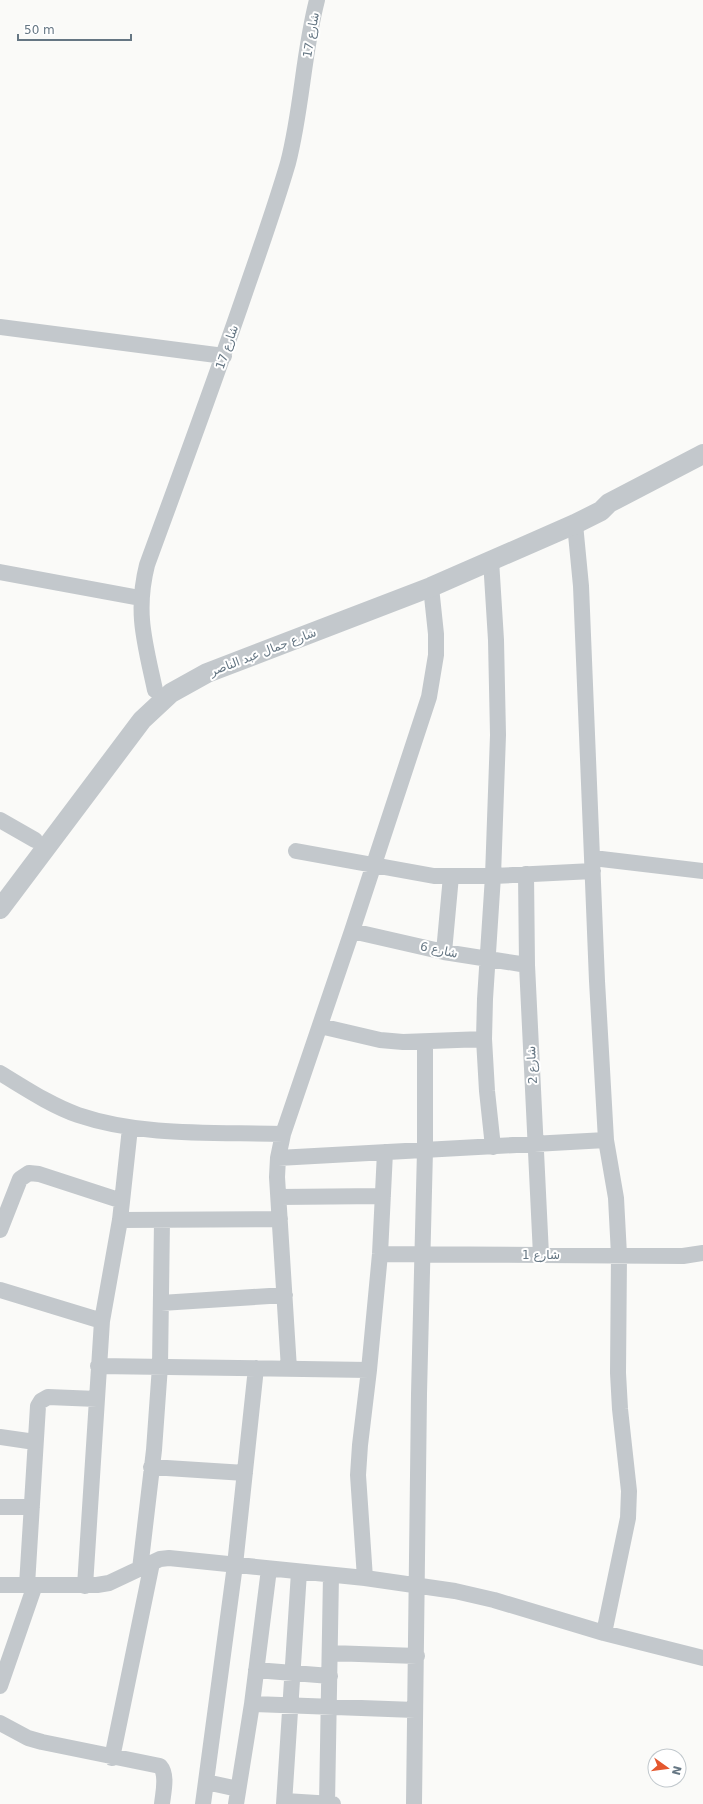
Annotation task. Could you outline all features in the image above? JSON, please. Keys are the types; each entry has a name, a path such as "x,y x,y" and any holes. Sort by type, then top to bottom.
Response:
{"street":[{"name":"شارع 17","path":"156,690 142,633 140,598 147,565 224,356 288,161 299,111 306,57 317,0"},
{"path":"0,327 224,356"},
{"name":"شارع جمال عبد الناصر","path":"0,886 21,869 142,720 172,693 207,673 431,587 575,524 601,511 608,503 703,454"},
{"name":"شارع جمال عبد الناصر","path":"0,909 35,840 136,710 156,690 171,678 205,660 426,577 598,503 608,503"},
{"path":"575,524 581,586 597,981 606,1140 616,1198 619,1255 618,1373 620,1409 629,1491 628,1518 604,1633"},
{"path":"491,560 498,703 493,876 487,960 484,1039 487,1091 493,1147"},
{"path":"0,572 140,598"},
{"path":"289,1369 278,1158 283,1134 429,697 434,676 436,634 431,587"},
{"path":"0,820 35,840"},
{"path":"296,851 434,876 493,876 526,874 593,865 703,871"},
{"name":"شارع 2","path":"526,874 527,965 541,1255"},
{"path":"444,952 451,876"},
{"name":"شارع 6","path":"352,931 444,952 487,960 527,965"},
{"path":"320,1026 380,1040 426,1043 484,1039"},
{"path":"414,1804 426,1043"},
{"path":"0,1073 48,1102 77,1114 130,1128 159,1131 283,1134"},
{"path":"85,1586 102,1321 120,1220 130,1128"},
{"path":"278,1158 606,1140"},
{"path":"365,1578 358,1475 380,1254 385,1152"},
{"path":"0,1230 20,1179 29,1174 39,1174 122,1201"},
{"path":"279,1197 383,1196"},
{"path":"120,1220 162,1221 280,1219"},
{"path":"112,1758 146,1566 151,1467 160,1366 162,1221"},
{"name":"شارع 1","path":"380,1254 683,1256 703,1253"},
{"path":"0,1290 102,1321"},
{"path":"161,1303 285,1296"},
{"path":"98,1366 369,1370"},
{"path":"203,1804 235,1565 256,1368"},
{"path":"0,1686 31,1585 32,1507 38,1406 44,1398 97,1399"},
{"path":"0,1437 35,1442"},
{"path":"151,1467 245,1474"},
{"path":"0,1507 32,1507"},
{"path":"0,1585 85,1586 109,1583 146,1566 169,1558 365,1578 418,1584 476,1595 604,1633 703,1658"},
{"path":"206,1782 237,1796 252,1704 270,1569"},
{"path":"299,1572 284,1802 333,1804"},
{"path":"327,1804 330,1707 331,1575"},
{"path":"330,1653 417,1656"},
{"path":"256,1670 330,1676"},
{"path":"252,1704 415,1710"},
{"path":"0,1723 28,1738 42,1742 112,1758 160,1766 163,1770 164,1777 162,1804"}]}
